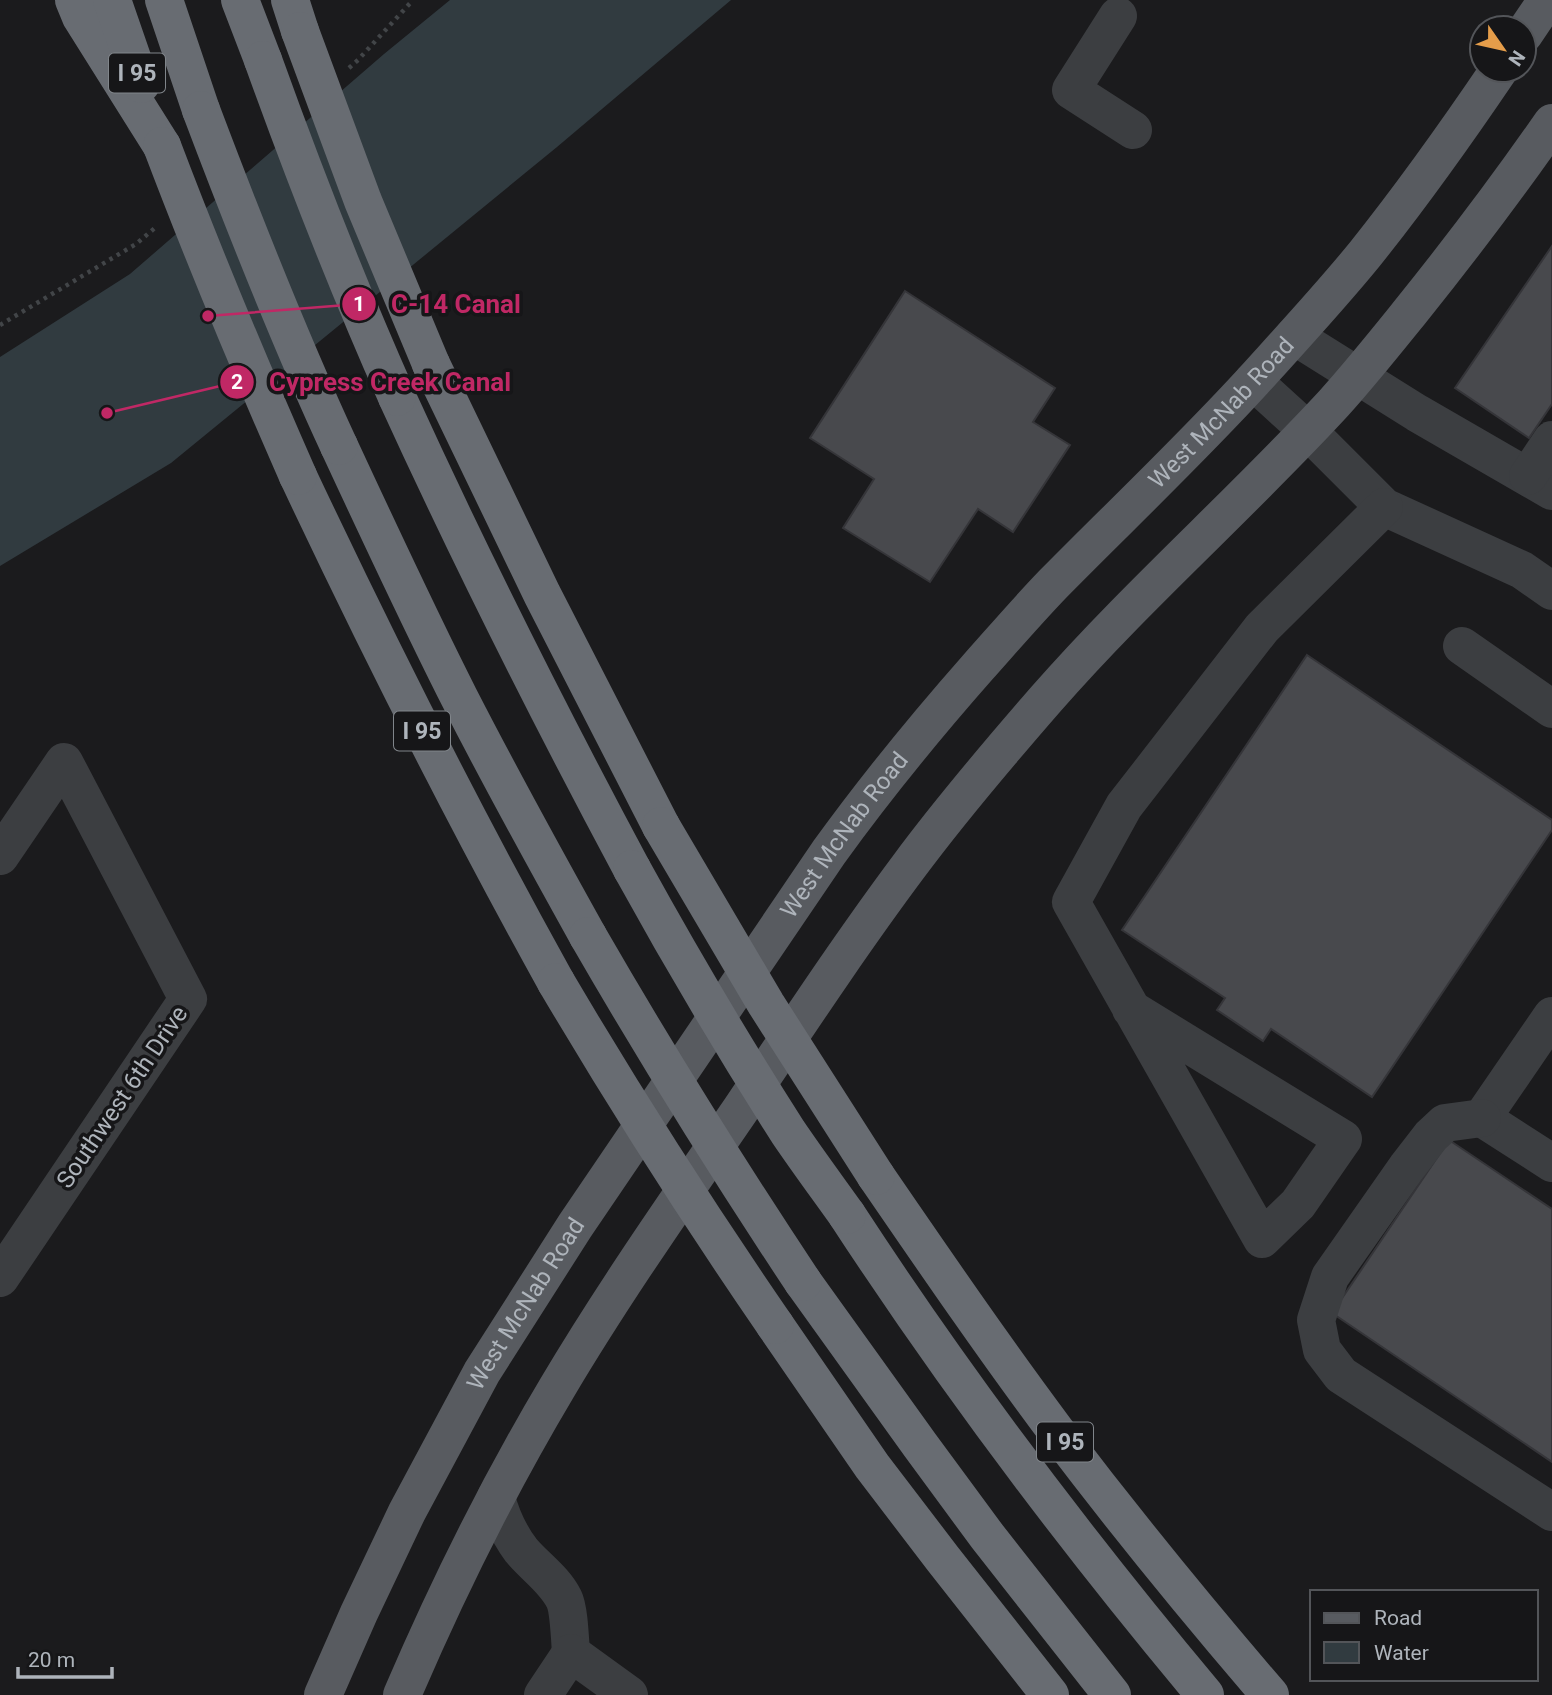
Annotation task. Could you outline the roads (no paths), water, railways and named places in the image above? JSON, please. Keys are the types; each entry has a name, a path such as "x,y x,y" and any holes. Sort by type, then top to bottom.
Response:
{"highway":[{"path":"74,0 81,17 162,146"},
{"name":"I 95","path":"112,0 194,231 298,476 427,743 556,982 663,1156 775,1325 880,1476 1050,1695"},
{"path":"163,0 234,197 302,366 397,572 458,695 588,936 687,1102 803,1282 979,1526 1112,1695"},
{"path":"240,0 361,316 452,519 570,754 682,960 789,1133 891,1282 1027,1471 1205,1695"},
{"name":"I 95","path":"295,16 363,201 431,364 542,594 661,826 760,993 876,1176 993,1345 1064,1441 1199,1613 1270,1695"}],"main road":[{"name":"West McNab Road","path":"323,1695 407,1512 482,1372 575,1226 821,863 866,801 1014,625 1253,381 1365,254 1489,84"},
{"path":"402,1695 450,1587 556,1388 640,1257 842,959 909,866 976,780 1049,695 1358,376 1439,276 1552,123"}],"street":[{"path":"1118,16 1071,90 1133,130"},
{"path":"1294,336 1417,413 1540,483 1552,440"},
{"path":"1253,381 1308,430 1384,507 1522,570 1552,591"},
{"path":"1131,1009 1343,1139 1298,1204 1262,1238 1220,1166 1070,902 1124,806 1262,628 1384,507"},
{"path":"1462,646 1552,709"},
{"name":"Southwest 6th Drive","path":"0,856 64,762 188,999 0,1278"},
{"path":"1482,1118 1552,1016"},
{"path":"1552,1163 1482,1118 1445,1123 1407,1167 1330,1277 1316,1320 1322,1350 1341,1375 1552,1512"},
{"path":"496,1497 501,1515 522,1551 550,1578 566,1601 571,1653 543,1695"},
{"path":"571,1653 629,1695"}],"water":[{"path":"450,0 731,0 557,147 171,463 0,566 0,357 130,274"}],"place":[{"name":"C-14 Canal","path":"208,316"},
{"name":"Cypress Creek Canal","path":"107,413"}]}
